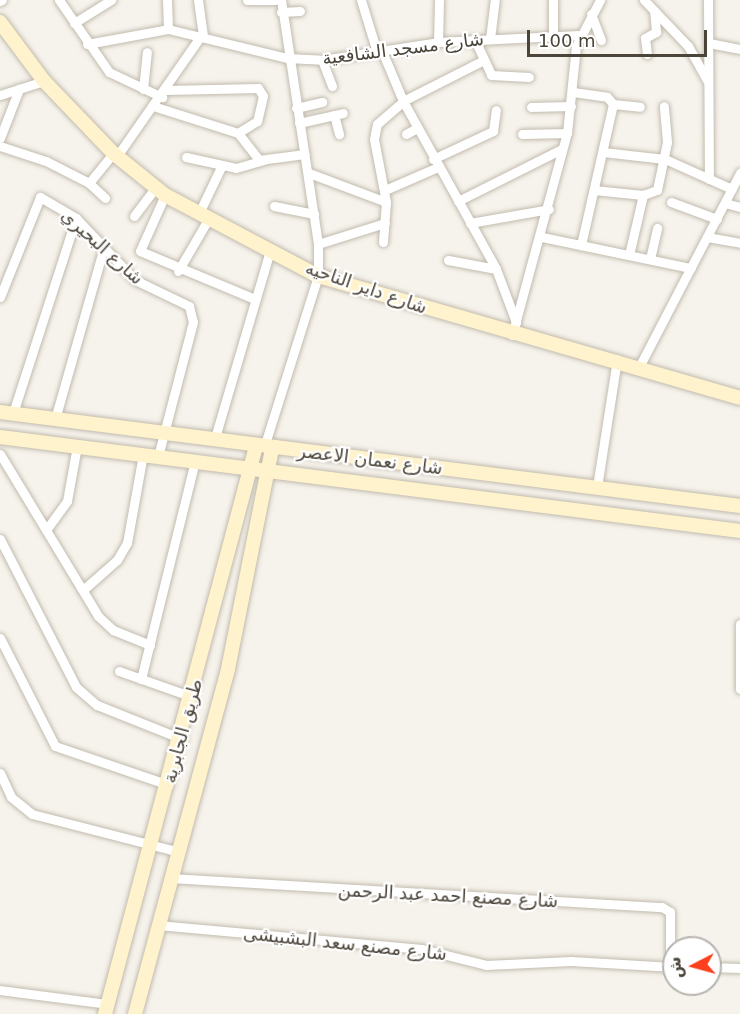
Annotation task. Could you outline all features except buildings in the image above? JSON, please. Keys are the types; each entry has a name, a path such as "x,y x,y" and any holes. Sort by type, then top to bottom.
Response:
{"street":[{"path":"59,0 87,44 110,72 143,89 164,93 255,87 263,96 254,126 238,133"},
{"path":"74,23 111,0"},
{"path":"167,0 168,29"},
{"path":"89,183 156,107 202,37 198,0"},
{"path":"247,0 275,0"},
{"path":"264,447 318,276 318,244 309,173 287,57 281,0"},
{"path":"362,0 379,51 403,101 496,269 514,328"},
{"path":"438,42 440,0"},
{"path":"490,39 495,0"},
{"path":"553,0 553,36"},
{"path":"514,328 542,237 567,133 579,35 600,0"},
{"path":"644,0 688,46 710,86"},
{"path":"708,0 709,179"},
{"path":"281,12 300,11"},
{"path":"647,54 645,38 656,32 654,11"},
{"path":"591,14 601,40"},
{"name":"شارع داير الناحيه","path":"0,22 44,81 115,155 161,191 318,276 514,328 740,398"},
{"name":"شارع مسجد الشافعية","path":"87,44 168,29 287,57 322,60 438,42 579,35"},
{"path":"475,40 482,61 500,78 529,77"},
{"path":"709,43 740,49"},
{"path":"143,89 147,52"},
{"path":"322,60 332,86"},
{"path":"382,242 386,202 374,139 386,112 482,61"},
{"path":"0,95 44,81"},
{"path":"0,138 19,89"},
{"path":"573,92 607,98 613,104 640,106"},
{"path":"296,108 322,102"},
{"path":"581,245 613,104"},
{"path":"531,107 571,106"},
{"path":"594,190 643,195 657,190 665,159 664,106"},
{"path":"156,107 238,133 255,157 264,160"},
{"path":"385,190 493,131 496,110"},
{"path":"299,123 339,114 339,134"},
{"path":"406,134 417,128"},
{"path":"522,134 567,133"},
{"path":"0,146 53,163 89,183 105,198"},
{"path":"458,201 562,149"},
{"path":"603,152 665,159 732,189"},
{"path":"186,158 221,167 305,154"},
{"path":"178,271 204,216 221,167"},
{"path":"309,173 386,202"},
{"path":"639,367 740,173"},
{"path":"134,216 161,191"},
{"path":"161,191 138,248 178,271 255,299"},
{"path":"629,255 643,195"},
{"name":"شارع البحيري","path":"0,297 35,199 44,198 76,218 135,280 189,306 192,314 158,456"},
{"path":"671,202 717,219"},
{"path":"725,203 740,207"},
{"path":"274,206 314,214"},
{"path":"470,223 549,209"},
{"path":"7,412 76,218"},
{"path":"318,244 385,224"},
{"path":"650,259 657,228"},
{"path":"542,237 691,268"},
{"path":"707,237 740,243"},
{"path":"55,419 104,247"},
{"path":"214,441 270,251"},
{"path":"448,260 496,269"},
{"path":"597,487 617,360"},
{"name":"شارع نعمان الاعصر","path":"7,412 214,441 597,487 738,507"},
{"path":"120,451 123,429"},
{"name":"شارع نعمان الاعصر","path":"0,437 740,531"},
{"path":"46,530 67,501 77,446"},
{"name":"طريق الجابرية","path":"107,1009 182,739 251,468 264,447"},
{"name":"طريق الجابرية","path":"135,1014 176,851 228,669 267,470 264,447"},
{"path":"0,454 105,624 150,645"},
{"path":"83,590 117,560 127,543 143,454"},
{"path":"141,679 195,461"},
{"path":"575,510 580,485"},
{"path":"0,539 76,687 97,705 182,739"},
{"path":"740,624 738,663 740,689"},
{"path":"0,638 55,746 169,785"},
{"path":"119,671 193,697"},
{"path":"0,773 11,797 33,814 176,851"},
{"name":"شارع مصنع احمد عبد الرحمن","path":"170,878 662,908 670,912 671,936"},
{"name":"شارع مصنع سعد البشبيشى","path":"158,926 422,949 486,965 571,961 662,966"},
{"path":"722,967 740,968"},
{"path":"0,990 107,1009"}]}
